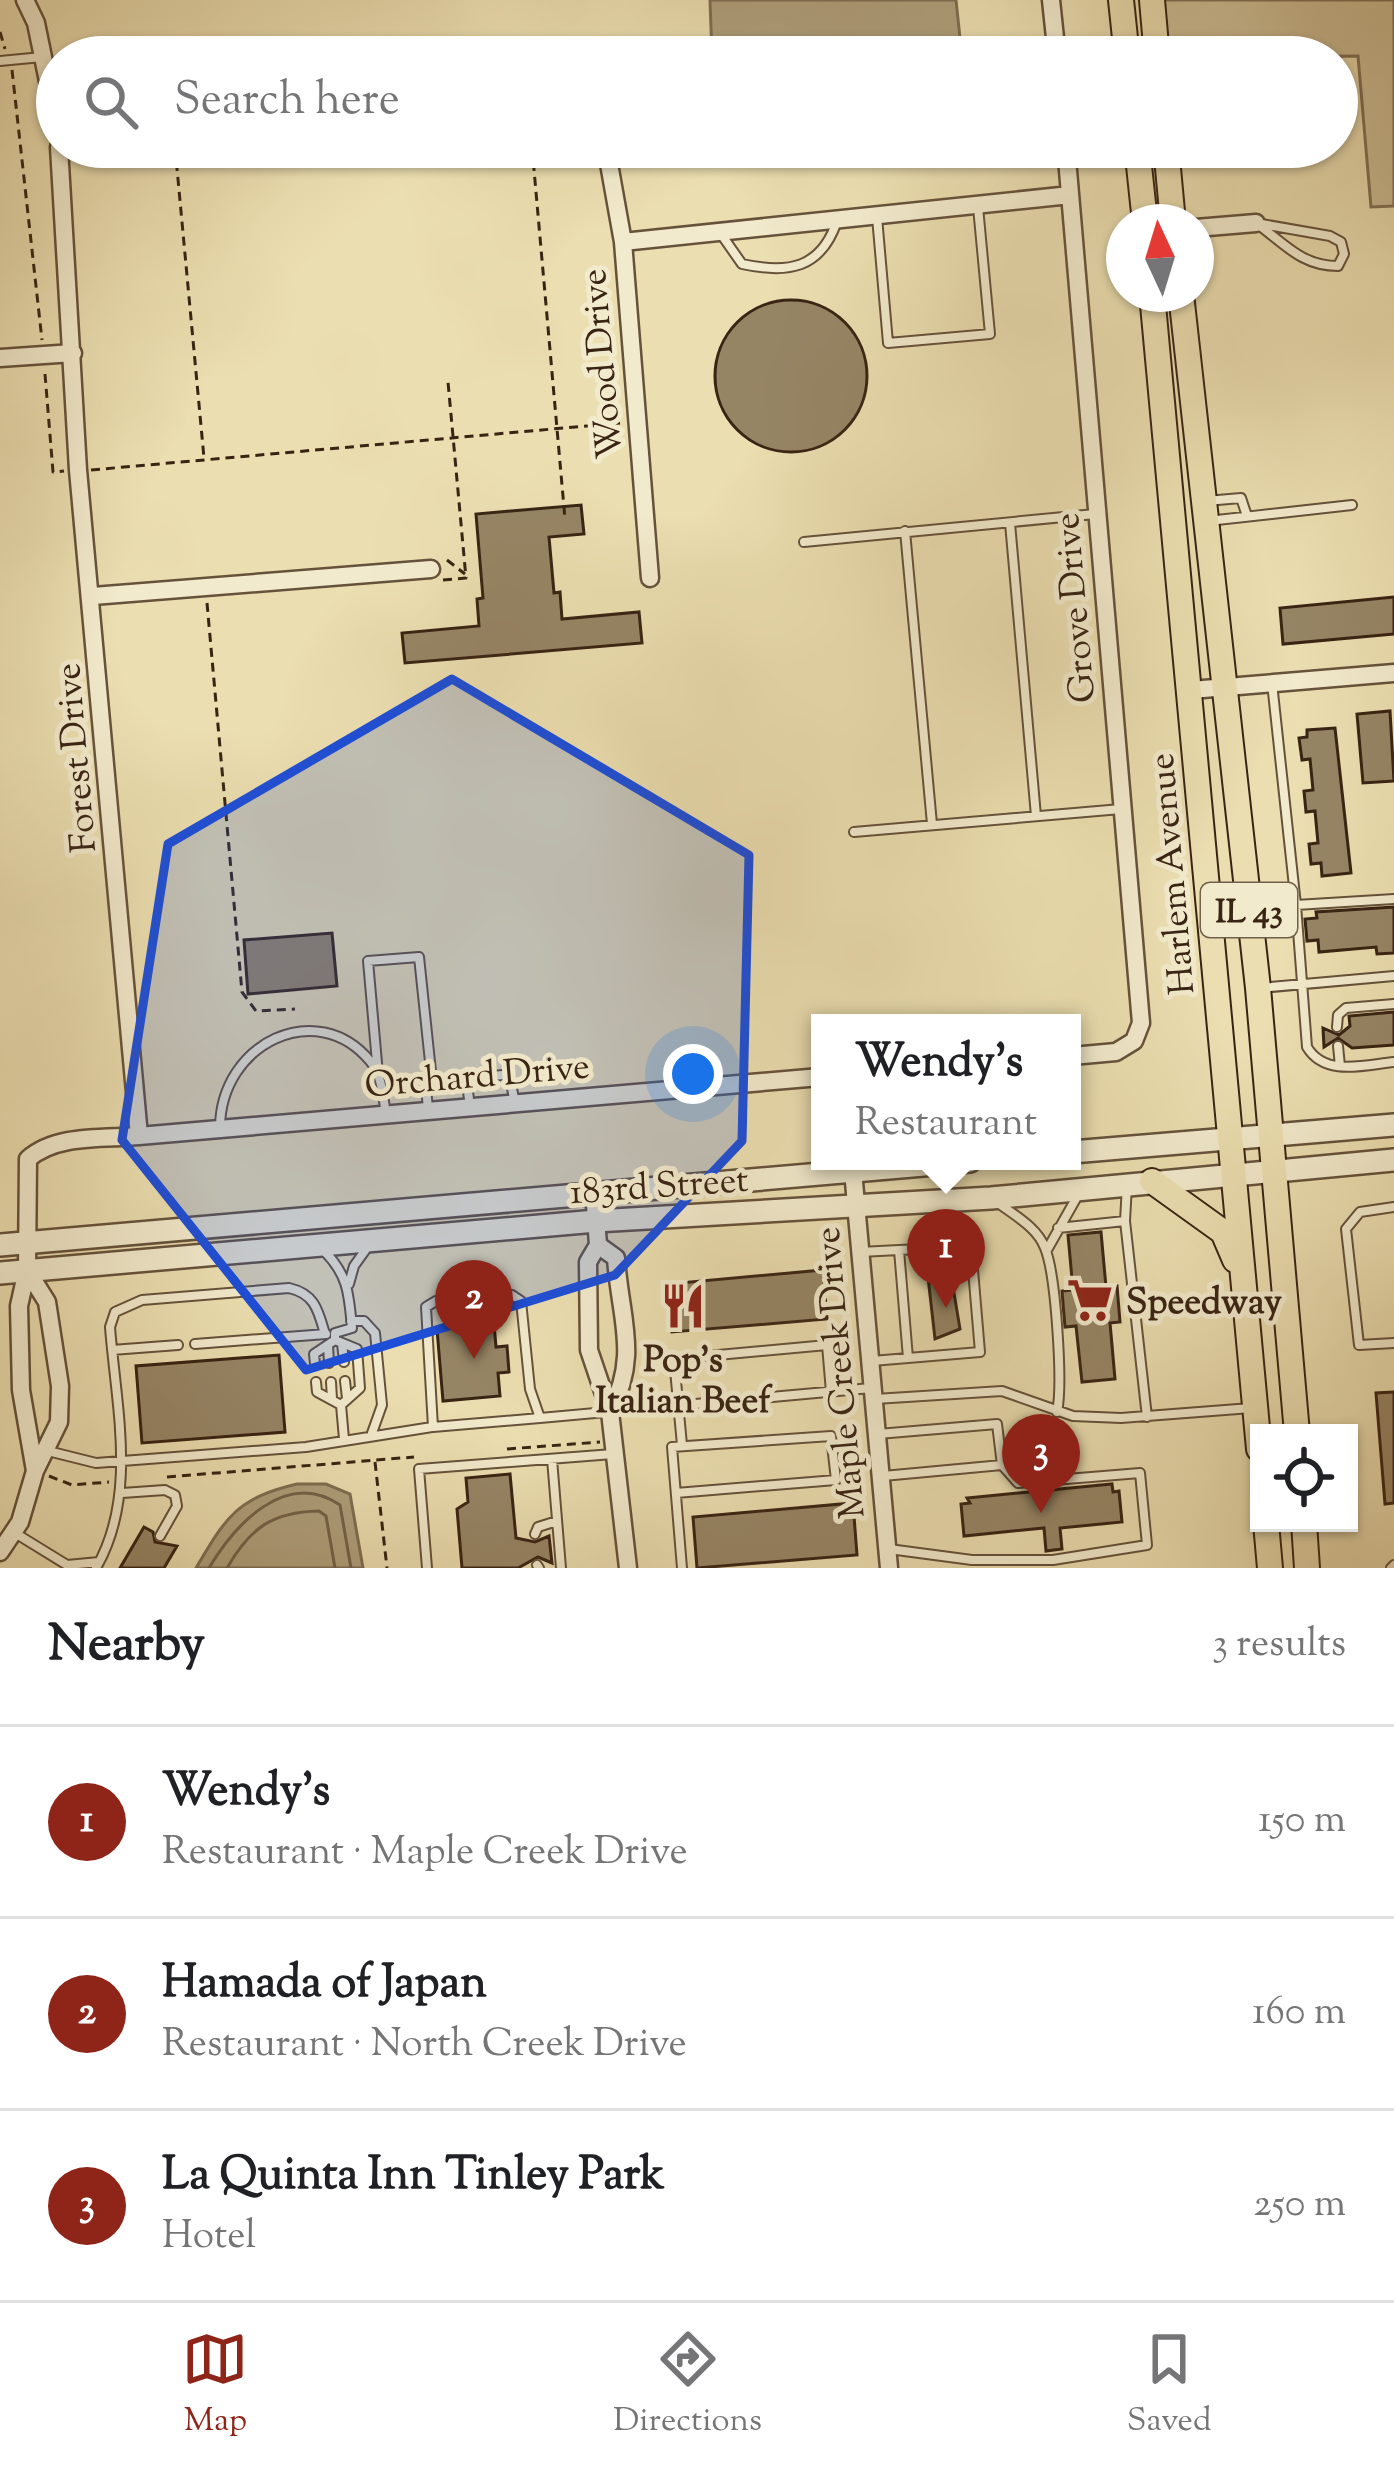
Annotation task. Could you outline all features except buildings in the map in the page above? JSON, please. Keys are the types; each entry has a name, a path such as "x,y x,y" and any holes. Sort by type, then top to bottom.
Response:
{"main road":[{"path":"1121,0 1125,36"},
{"path":"1152,0 1155,36"},
{"path":"1139,168 1143,204"},
{"path":"1168,168 1171,204"},
{"name":"Harlem Avenue","path":"1154,312 1257,1424"},
{"name":"Harlem Avenue","path":"1183,312 1258,988 1296,1424"},
{"path":"1140,1183 1223,1232 1243,1276"},
{"path":"1267,1532 1270,1568"},
{"path":"1305,1532 1307,1568"}],"street":[{"path":"25,0 37,36"},
{"path":"1051,0 1055,36"},
{"name":"Forest Drive","path":"60,168 78,470 140,1136"},
{"name":"Wood Drive","path":"610,168 623,242 650,578"},
{"name":"Grove Drive","path":"1068,168 1141,1023 1134,1041 1116,1052 1081,1055"},
{"path":"623,242 1070,195"},
{"path":"1214,226 1256,223"},
{"path":"0,358 73,352"},
{"path":"93,596 441,570"},
{"path":"1191,690 1394,673"},
{"name":"Orchard Drive","path":"140,1136 811,1078"},
{"path":"1081,1151 1394,1124"},
{"path":"41,1473 21,1390 19,1306 27,1270 28,1159 42,1146 58,1142 140,1136"},
{"name":"183rd Street","path":"0,1273 596,1220 991,1198 1394,1162"},
{"name":"183rd Street","path":"0,1245 865,1170"},
{"name":"Maple Creek Drive","path":"853,1171 889,1568"},
{"path":"594,1192 598,1246 588,1262 590,1350 610,1412 628,1568"},
{"path":"598,1246 616,1258 626,1331 627,1379 610,1412"},
{"path":"0,1552 41,1473 58,1422 60,1386 46,1302 27,1270"}],"lane":[{"path":"4,61 36,58"},
{"path":"878,215 888,343 990,334 978,205"},
{"path":"720,232 742,264 788,268 806,266 829,245 837,220"},
{"path":"1256,223 1330,236 1341,242 1344,254 1338,266 1320,266 1280,246 1256,223"},
{"path":"1206,511 1241,498 1246,516"},
{"path":"1206,511 1246,516 1352,505"},
{"path":"804,542 1098,514"},
{"path":"1010,523 1036,816"},
{"path":"905,531 932,824"},
{"path":"1272,683 1307,1047 1315,1059 1340,1066 1394,1062"},
{"path":"854,832 1123,808"},
{"path":"1296,905 1394,898"},
{"path":"386,1114 368,961 419,957 432,1081"},
{"path":"1258,988 1394,976"},
{"path":"1337,1027 1346,1008 1394,1004"},
{"path":"220,1129 220,1105 236,1066 272,1040 326,1035 348,1043 378,1074"},
{"path":"1338,1046 1340,1066"},
{"path":"428,1111 426,1088 432,1081 507,1077 515,1103"},
{"path":"466,1078 470,1107"},
{"path":"1140,1183 1125,1221 1147,1417"},
{"path":"1047,1251 1068,1204 1086,1188"},
{"path":"991,1198 1034,1229 1047,1251 1060,1381 1057,1412"},
{"path":"1394,1207 1360,1211 1346,1229 1359,1345 1394,1343"},
{"path":"1056,1228 1125,1221"},
{"path":"314,1364 314,1354 349,1332 354,1266 373,1240"},
{"path":"860,1252 956,1244 967,1247 972,1258 980,1352 870,1361"},
{"path":"318,1245 341,1267 349,1286"},
{"path":"899,1250 908,1358"},
{"path":"14,1532 65,1566 98,1565 122,1492 110,1327 115,1312 127,1302 268,1290 305,1292 317,1305 344,1362"},
{"path":"433,1426 424,1316 436,1301 512,1295 521,1300 530,1389 540,1418"},
{"path":"351,1321 364,1321 375,1333 382,1405 372,1434"},
{"path":"329,1363 333,1339"},
{"path":"195,1344 333,1339 358,1349 360,1388 340,1402"},
{"path":"112,1350 178,1346"},
{"path":"682,1445 674,1359 827,1346 831,1391"},
{"path":"340,1402 345,1381"},
{"path":"316,1382 317,1393 340,1402"},
{"path":"331,1382 340,1402 344,1439"},
{"path":"48,1451 71,1460 120,1460 677,1402 831,1391 1002,1391 1057,1412 1147,1417 1255,1408"},
{"path":"877,1434 997,1424 1002,1465 1018,1484 1140,1473 1147,1545 1053,1561 972,1559 887,1548"},
{"path":"676,1493 836,1480 831,1436 672,1447 682,1568"},
{"path":"427,1568 419,1468 552,1459 613,1447"},
{"path":"552,1459 561,1568"},
{"path":"881,1476 1002,1465"},
{"path":"122,1492 165,1490 175,1496 177,1506 160,1536"},
{"path":"535,1534 538,1527 557,1521"}],"path":[{"path":"0,32 22,130 53,472 72,471"},
{"path":"178,168 204,460"},
{"path":"534,168 565,519"},
{"path":"448,382 465,575"},
{"path":"90,470 627,423"},
{"path":"441,570 465,575"},
{"path":"441,570 465,575"},
{"path":"207,602 242,992 256,1011 295,1009"},
{"path":"494,1450 613,1447"},
{"path":"164,1478 423,1456"},
{"path":"375,1460 387,1568"},
{"path":"41,1473 72,1485 121,1481"}],"highlighted area":[{"path":"452,679 749,855 742,1141 615,1275 306,1370 122,1140 168,844"}],"shaded area":[{"path":"1161,0 1394,0 1394,206 1371,207 1358,36 1165,36"}],"water":[{"path":"710,0 956,0 960,36 711,36"},
{"path":"297,1484 326,1484 350,1494 363,1568 196,1568 235,1512 260,1496"}],"place":[{"name":"Speedway","path":"1090,1300"},
{"name":"Pop's Italian Beef","path":"683,1306"},
{"name":"Wendy's","path":"946,1308"},
{"name":"Hamada of Japan","path":"474,1359"},
{"name":"La Quinta Inn Tinley Park","path":"1041,1513"}]}
